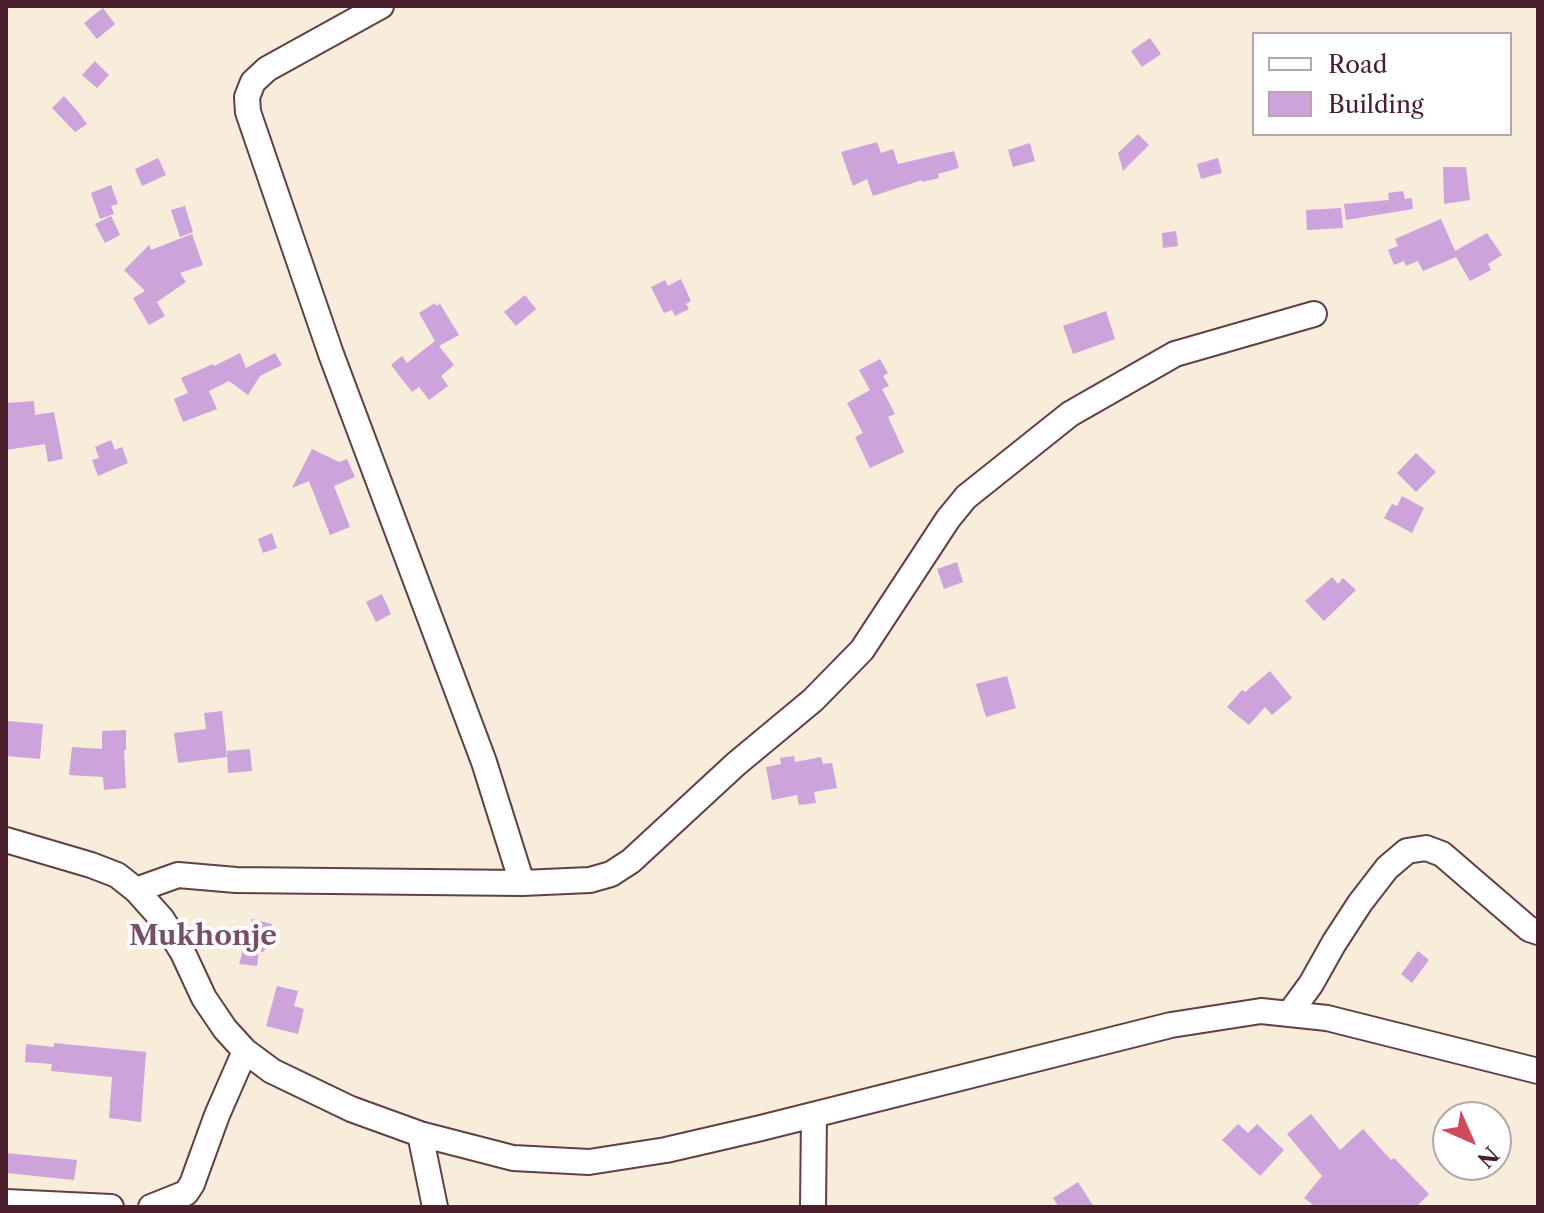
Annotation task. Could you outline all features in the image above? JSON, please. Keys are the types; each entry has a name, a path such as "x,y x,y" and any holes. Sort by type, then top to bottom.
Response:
{"street":[{"path":"381,6 267,69 253,82 247,97 248,112 331,354 484,762 522,883"},
{"path":"136,890 178,875 236,880 522,883 590,880 611,874 631,861 843,670 862,650 948,519 966,497 1070,414 1175,354 1314,314"},
{"path":"6,840 91,865 117,875 136,890 162,919 183,953 204,998 225,1029 245,1051 272,1071 351,1109 420,1134 513,1158 589,1162 666,1150 1171,1025 1261,1011 1327,1018 1538,1071"},
{"path":"1289,1014 1360,903 1387,868 1407,851 1426,848 1442,854 1529,929 1538,932"},
{"path":"151,1207 186,1193 192,1184 245,1051"},
{"path":"813,1207 814,1115"},
{"path":"420,1134 435,1207"},
{"path":"6,1202 111,1207"}],"building":[{"path":"103,8 115,24 97,39 84,23"},
{"path":"1150,38 1161,54 1142,67 1131,51"},
{"path":"95,61 109,75 97,88 82,75"},
{"path":"64,96 87,124 75,132 52,108"},
{"path":"1138,134 1149,145 1123,171 1118,153"},
{"path":"877,142 881,153 893,149 898,164 954,151 959,168 938,174 939,178 922,180 873,196 867,179 853,186 841,152"},
{"path":"1030,143 1035,161 1013,167 1008,150"},
{"path":"158,158 166,175 142,186 135,169"},
{"path":"1218,158 1222,173 1201,179 1197,164"},
{"path":"1443,167 1466,167 1470,200 1444,204"},
{"path":"111,185 118,204 111,206 114,214 100,219 91,193"},
{"path":"1403,191 1405,199 1412,198 1413,209 1346,220 1344,204 1389,200 1388,193"},
{"path":"185,206 193,232 180,237 171,210"},
{"path":"1341,208 1343,228 1307,230 1306,210"},
{"path":"111,216 120,235 105,243 95,224"},
{"path":"1441,219 1455,251 1487,233 1502,255 1488,264 1491,270 1470,281 1456,257 1423,271 1418,261 1406,266 1404,261 1394,265 1388,250 1398,246 1395,239"},
{"path":"1176,231 1178,246 1163,248 1162,233"},
{"path":"192,234 203,265 180,273 186,282 157,302 165,316 149,325 133,298 145,291 124,270 149,245 151,250"},
{"path":"681,279 691,301 686,304 689,309 675,316 672,310 664,313 651,287 665,280 668,286"},
{"path":"525,295 536,309 516,326 504,312"},
{"path":"435,303 436,306 440,304 459,335 439,346 454,365 441,376 448,386 429,400 419,387 412,392 391,365 402,356 407,363 435,341 419,313"},
{"path":"1106,311 1115,339 1073,354 1063,326"},
{"path":"240,353 246,368 275,353 282,365 260,376 248,395 229,381 209,391 217,409 183,422 174,399 188,393 181,378"},
{"path":"880,359 888,373 883,376 889,386 882,389 895,414 888,417 904,452 870,468 855,437 863,433 847,403 870,390 859,370"},
{"path":"34,401 35,415 54,412 63,459 48,462 45,444 6,450 6,403"},
{"path":"111,440 115,450 122,447 128,463 98,476 92,460 99,458 95,447"},
{"path":"312,449 339,462 347,459 355,477 334,486 350,527 330,535 309,481 292,488"},
{"path":"1416,453 1436,472 1416,492 1397,473"},
{"path":"1402,496 1424,508 1412,533 1384,518 1392,504 1397,506"},
{"path":"272,533 277,548 263,553 258,539"},
{"path":"957,562 963,582 944,589 937,569"},
{"path":"1332,577 1338,584 1343,578 1356,590 1324,621 1305,601"},
{"path":"382,594 391,614 376,622 366,602"},
{"path":"1270,671 1292,698 1272,715 1265,707 1249,725 1227,707 1242,690 1245,692"},
{"path":"1007,676 1016,708 986,717 976,684"},
{"path":"222,711 227,757 178,763 174,733 206,729 204,713"},
{"path":"8,721 43,724 40,759 6,756"},
{"path":"126,730 126,788 104,790 103,777 69,775 72,747 102,749 102,731"},
{"path":"250,749 252,771 228,773 227,751"},
{"path":"794,756 795,762 821,757 823,764 832,763 837,788 814,792 816,803 799,805 797,795 772,800 766,767 781,764 780,758"},
{"path":"252,919 272,924 264,952 259,951 257,966 239,964"},
{"path":"1418,951 1429,960 1412,983 1401,974"},
{"path":"277,986 298,991 294,1006 304,1009 298,1034 266,1026"},
{"path":"54,1043 146,1052 141,1122 109,1118 112,1077 51,1071 52,1064 25,1062 26,1044 54,1047"},
{"path":"1311,1114 1340,1150 1363,1129 1391,1160 1394,1158 1429,1194 1416,1207 1316,1207 1304,1198 1322,1176 1287,1134"},
{"path":"1238,1124 1248,1133 1257,1124 1284,1150 1260,1176 1222,1140"},
{"path":"6,1153 77,1160 74,1180 6,1173"},
{"path":"1078,1182 1094,1207 1059,1207 1053,1198"}],"district":[{"name":"Mukhonje","path":"203,937"}]}
